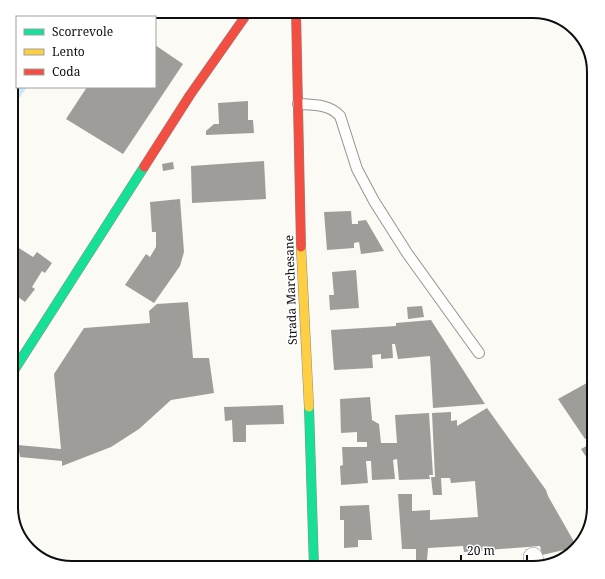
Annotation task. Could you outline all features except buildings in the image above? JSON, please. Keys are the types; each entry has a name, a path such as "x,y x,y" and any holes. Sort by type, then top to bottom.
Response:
{"main road":[{"path":"18,364 190,95 244,18"},
{"name":"Strada Marchesane","path":"296,18 302,276 311,447 314,561"}],"lane":[{"path":"298,104 325,106 336,111 340,116 357,169 374,201 407,253 478,353"}],"waterway":[{"path":"18,94 22,88"}],"traffic: fast":[{"path":"18,364 144,167"},
{"path":"309,407 314,561"}],"traffic: slow":[{"path":"301,247 309,407"}],"traffic: jam":[{"path":"144,167 190,95 244,18"},
{"path":"296,18 301,247"}]}
